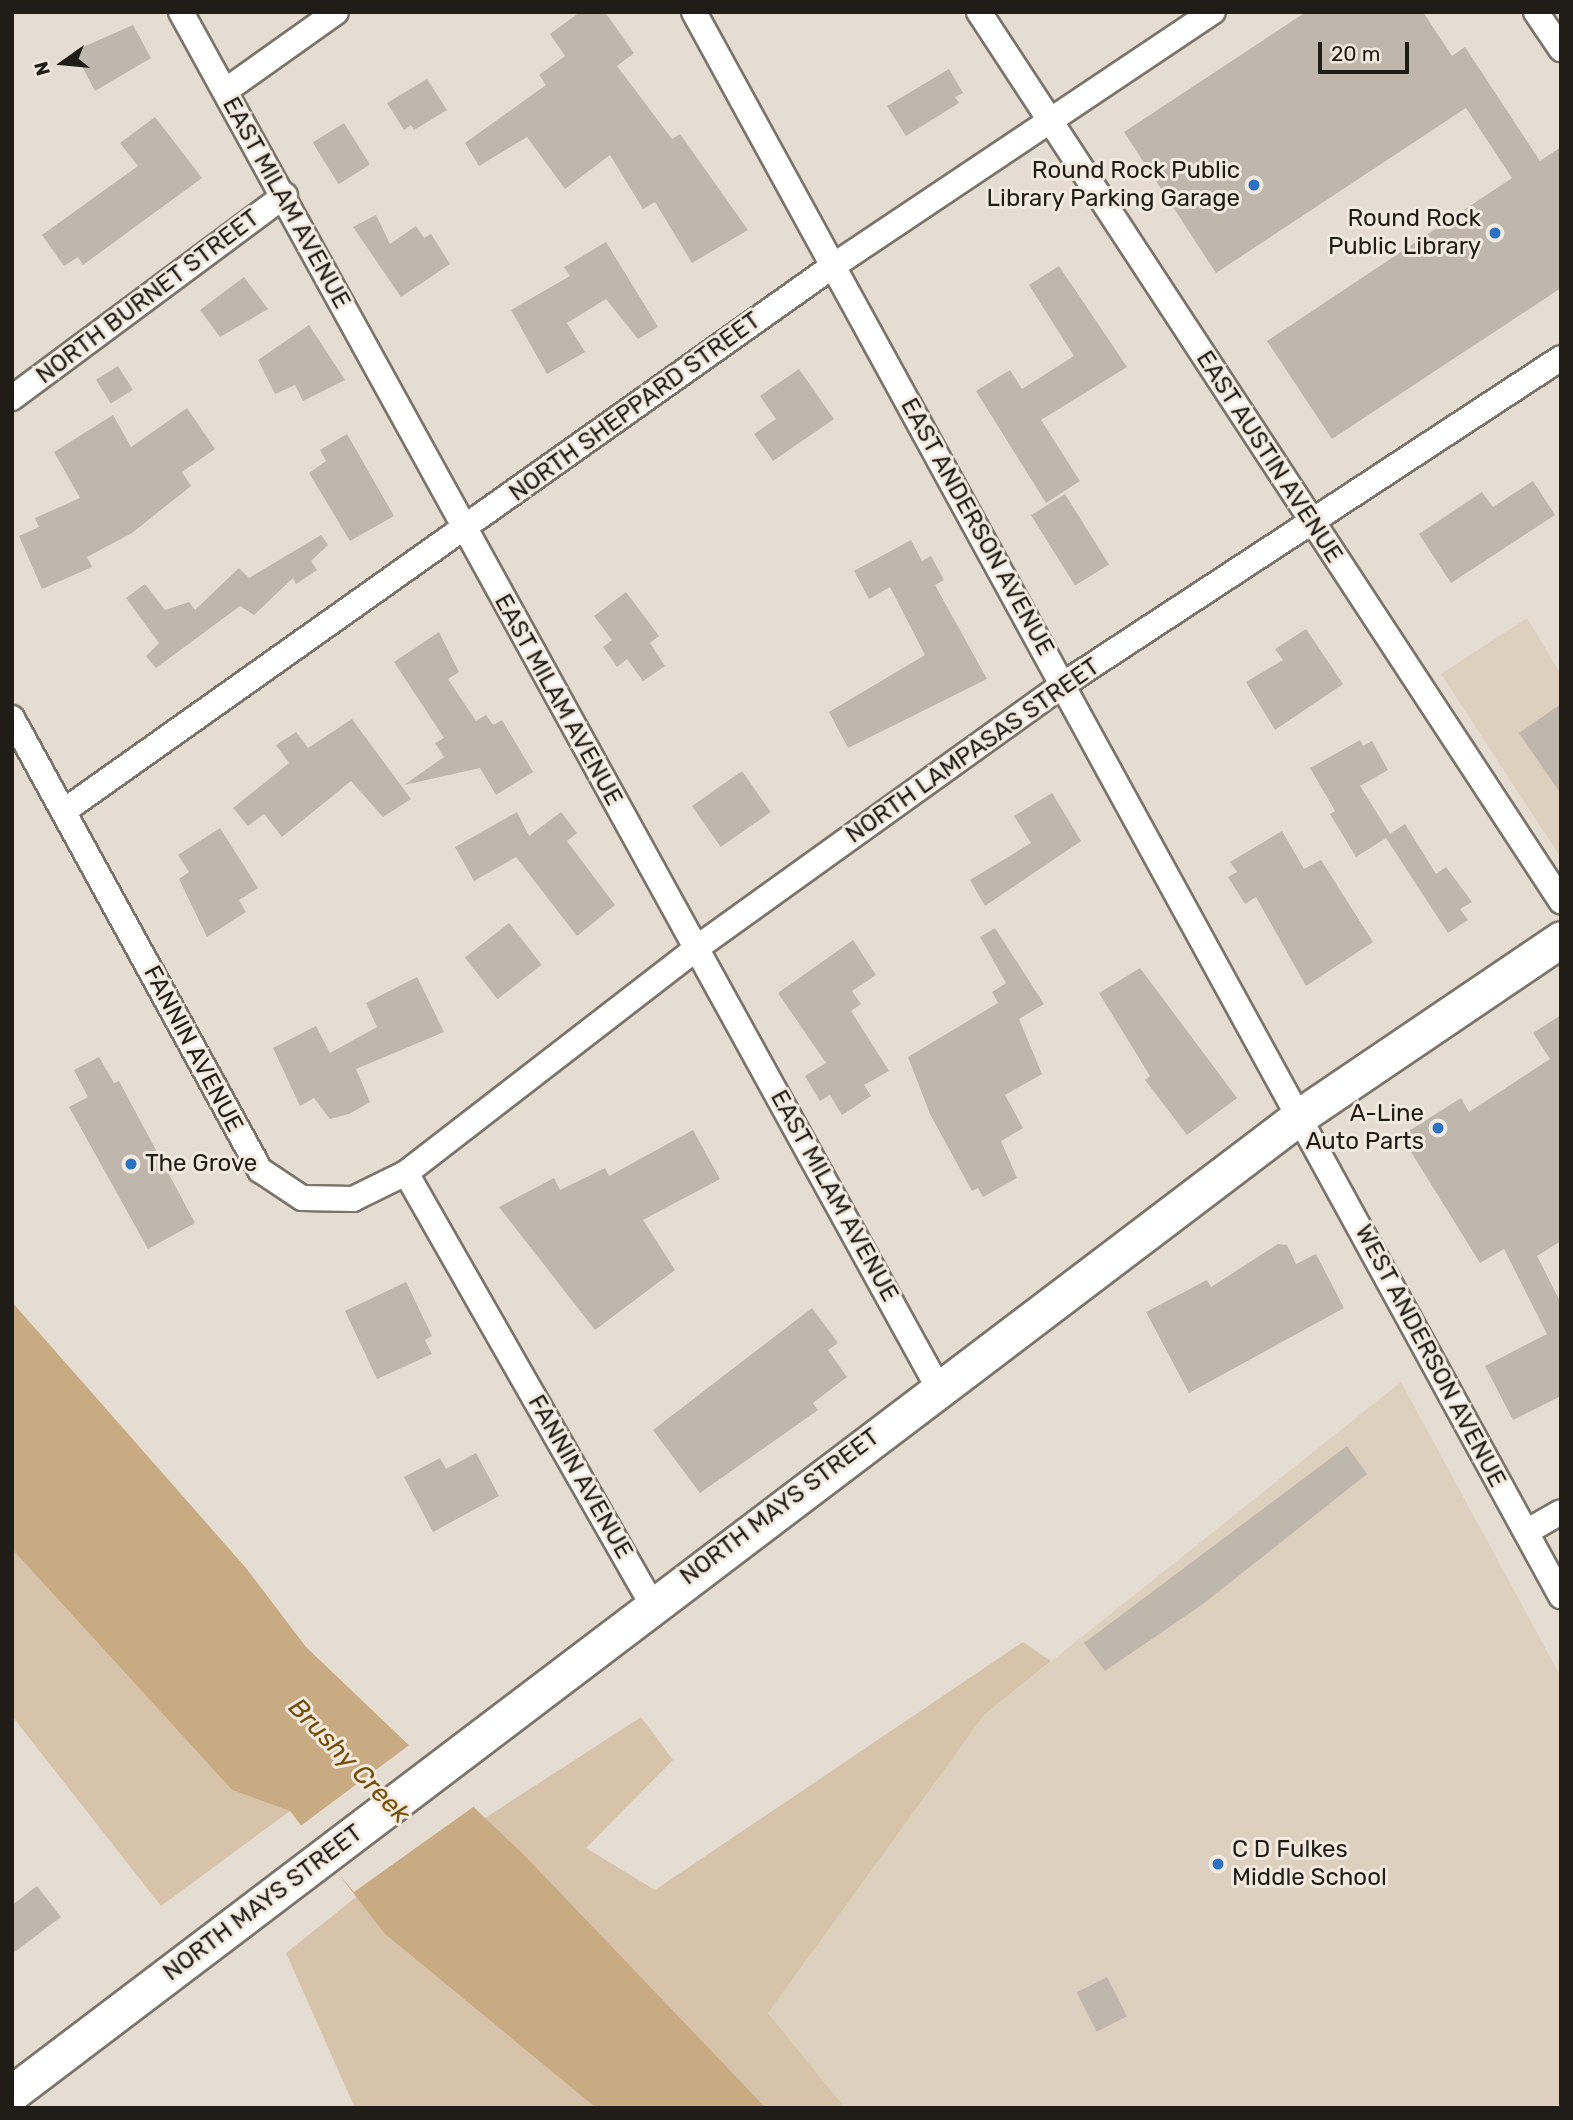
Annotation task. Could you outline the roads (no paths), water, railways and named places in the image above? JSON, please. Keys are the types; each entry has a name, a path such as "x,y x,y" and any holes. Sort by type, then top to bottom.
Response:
{"main road":[{"name":"NORTH MAYS STREET","path":"12,2093 539,1695 652,1605 938,1387 1300,1116 1561,939"}],"street":[{"name":"EAST MILAM AVENUE","path":"181,12 285,195 462,530 698,947 938,1387"},
{"path":"225,91 336,12"},
{"name":"EAST ANDERSON AVENUE","path":"694,12 1300,1116"},
{"name":"EAST AUSTIN AVENUE","path":"979,12 1561,901"},
{"name":"NORTH SHEPPARD STREET","path":"64,811 832,266 1213,12"},
{"path":"1536,12 1561,49"},
{"name":"NORTH BURNET STREET","path":"12,398 285,195"},
{"name":"NORTH LAMPASAS STREET","path":"405,1173 698,947 1064,684 1561,358"},
{"name":"FANNIN AVENUE","path":"12,718 260,1170 286,1192 317,1202 364,1195 405,1173 652,1605"},
{"name":"WEST ANDERSON AVENUE","path":"1300,1116 1561,1595"},
{"path":"1526,1532 1561,1512"}],"water":[{"name":"Brushy Creek","path":"12,1302 246,1568 306,1647 525,1856 766,2108 596,2108 385,1934 290,1811 232,1790 12,1549"}],"place":[{"name":"Round Rock Public Library Parking Garage","path":"1254,185"},
{"name":"Round Rock Public Library","path":"1495,233"},
{"name":"A-Line Auto Parts","path":"1438,1128"},
{"name":"The Grove","path":"131,1164"},
{"name":"C D Fulkes Middle School","path":"1218,1864"}]}
